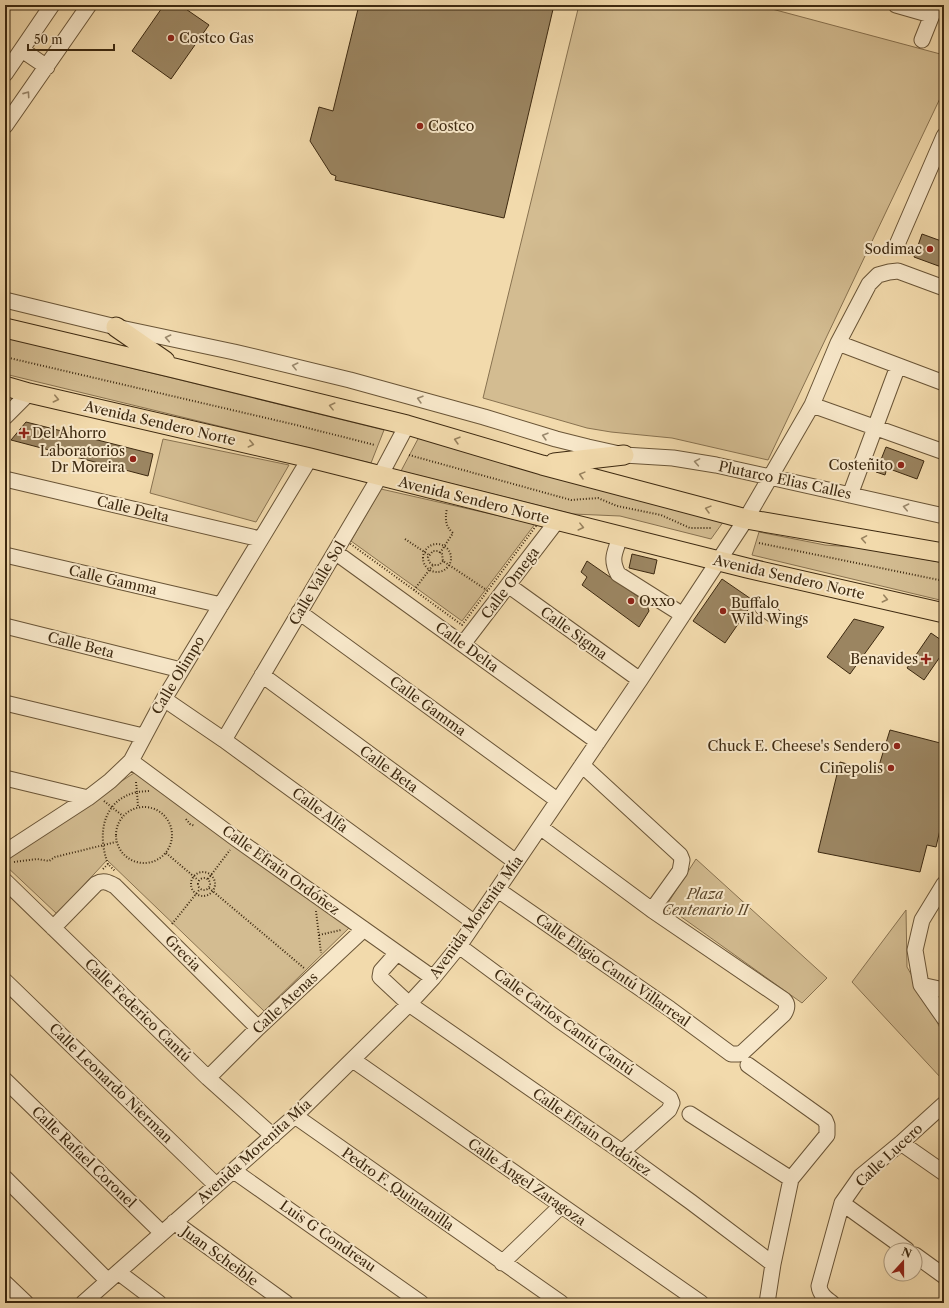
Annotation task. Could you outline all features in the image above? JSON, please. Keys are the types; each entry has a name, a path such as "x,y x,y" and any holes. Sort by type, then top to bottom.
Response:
{"main road":[{"path":"116,327 174,368"},
{"path":"5,328 407,425 542,465 746,518 944,553"},
{"name":"Avenida Sendero Norte","path":"5,386 29,393 310,458 719,561 944,613"},
{"path":"542,465 624,455"}],"street":[{"path":"5,74 52,5"},
{"path":"5,126 89,5"},
{"path":"896,5 933,10 922,40"},
{"path":"22,50 47,66"},
{"path":"896,247 944,136"},
{"name":"Avenida Morenita Mía","path":"83,1303 295,1116 409,1004 433,978 458,946 498,890 557,800 640,680 719,561 771,478 812,405 838,343 869,284 878,275 889,272 898,272 944,288"},
{"path":"5,300 116,327 234,352 350,380 484,417 548,437 624,455"},
{"path":"838,343 944,383"},
{"path":"850,495 898,366"},
{"path":"5,417 29,393"},
{"path":"812,405 944,452"},
{"name":"Calle Valle Sol","path":"224,740 380,476 407,425"},
{"name":"Plutarco Elias Calles","path":"624,455 673,458 716,465 944,516"},
{"name":"Calle Olimpo","path":"8,857 96,799 110,781 131,761 143,736 181,670 310,458"},
{"name":"Calle Delta","path":"5,479 260,539"},
{"name":"Calle Omega","path":"464,644 557,521"},
{"path":"620,537 614,556 613,565 618,574 683,615"},
{"name":"Calle Delta","path":"335,552 598,742"},
{"name":"Calle Gamma","path":"5,555 221,605"},
{"name":"Calle Sigma","path":"508,585 640,680"},
{"name":"Calle Gamma","path":"299,612 557,800"},
{"name":"Calle Beta","path":"5,626 181,670"},
{"name":"Calle Beta","path":"262,675 516,862"},
{"name":"Calle Alfa","path":"164,699 224,740 475,923"},
{"path":"5,703 143,736"},
{"name":"Calle Efraín Ordóñez","path":"131,761 235,838 433,978"},
{"path":"540,827 652,910 680,871 682,860 680,855 582,765"},
{"path":"5,778 96,799"},
{"path":"53,928 100,881 104,875"},
{"name":"Grecia","path":"104,875 258,1028"},
{"name":"Calle Federico Cantú","path":"5,881 208,1078 273,1136"},
{"path":"943,887 922,920 915,950 921,985 944,1018"},
{"name":"Calle Eligio Cantú Villarreal","path":"498,890 670,1009 728,1052 736,1054 743,1052 781,1017 786,1010 786,1002 652,910"},
{"name":"Calle Atenas","path":"208,1078 258,1028 364,929"},
{"name":"Calle Carlos Cantú Cantú","path":"458,946 556,1018 670,1098 672,1103 668,1110 622,1152"},
{"name":"Calle Efraín Ordóñez","path":"397,953 381,971 380,977 409,1004 622,1152 773,1264"},
{"name":"Calle Leonardo Nierman","path":"5,980 216,1185"},
{"path":"921,985 944,990"},
{"name":"Calle Ángel Zaragoza","path":"353,1060 701,1303"},
{"path":"748,1065 824,1120 828,1125 827,1135 791,1179 773,1264 767,1303"},
{"name":"Calle Rafael Coronel","path":"5,1080 162,1233"},
{"name":"Calle Lucero","path":"832,1303 820,1292 820,1280 842,1203 861,1176 901,1143 944,1104"},
{"path":"690,1114 791,1179"},
{"name":"Pedro F. Quintanilla","path":"295,1116 502,1263 561,1303"},
{"path":"901,1143 944,1173"},
{"name":"Luis G Condreau","path":"234,1171 421,1303"},
{"path":"5,1178 113,1277 160,1303"},
{"path":"842,1203 897,1242"},
{"path":"502,1263 561,1206"},
{"name":"Juan Scheible","path":"174,1222 286,1303"},
{"path":"923,1261 944,1276"},
{"path":"5,1283 26,1303"}],"path":[{"path":"5,357 284,422 375,445"},
{"path":"409,455 571,500 598,498 617,506 661,515 690,528 712,528"},
{"path":"380,486 448,501 539,522 462,625 348,542 380,486"},
{"path":"440,552 453,533 447,528 446,522 448,501"},
{"path":"405,539 429,555"},
{"path":"759,543 944,581"},
{"path":"432,544 441,544 445,546 451,554 449,566 438,573 428,570 423,563 422,558 424,551 432,544"},
{"path":"440,552 433,551 429,555 428,560 433,565 439,565 443,561"},
{"path":"440,552 443,556 443,561 449,566 488,591"},
{"path":"414,590 433,565"},
{"path":"136,778 138,807"},
{"path":"119,875 108,864 103,845 103,829 107,816 112,808 123,797 137,792 155,792"},
{"path":"96,799 123,816"},
{"path":"144,806 154,808 162,813 168,820 172,829 173,838 166,853 157,860 148,863 139,863 130,860 122,854 115,837 116,827 123,816 127,812 144,806"},
{"path":"185,818 190,824 196,827"},
{"path":"8,857 18,862 37,859 49,861 55,857 117,842"},
{"path":"234,845 208,879 210,884 209,888 308,971"},
{"path":"166,853 198,880 197,885 200,889"},
{"path":"104,875 108,864"},
{"path":"202,872 211,874 216,883 213,892 204,896 196,894 191,883 194,876 202,872"},
{"path":"198,880 203,877 208,879"},
{"path":"200,889 205,890 209,888"},
{"path":"171,925 200,889"},
{"path":"316,905 321,958"},
{"path":"319,934 342,930"}],"green space":[{"path":"579,5 757,5 944,55 944,90 768,460 672,438 587,428 483,398"},
{"path":"5,337 384,430 371,463 5,374"},
{"path":"419,437 726,518 711,539 620,516 573,514 401,471"},
{"path":"163,439 289,465 256,522 150,493"},
{"path":"381,489 535,524 462,621 351,541"},
{"path":"759,532 825,545 866,548 944,563 944,601 752,555"},
{"path":"137,771 349,928 264,1011 107,860 57,914 5,865 5,858"},
{"name":"Plaza Centenario II","path":"696,859 827,978 802,1003 666,906"},
{"path":"906,910 907,967 934,1015 944,1037 944,1071 941,1078 852,982"}],"building":[{"name":"Costco Gas","path":"164,5 180,5 209,25 171,79 132,51"},
{"name":"Costco","path":"359,5 554,5 504,218 335,180 336,176 331,174 310,141 319,107 333,111"},
{"name":"Sodimac","path":"922,234 944,242 944,268 914,257"},
{"path":"26,422 153,454 148,476 11,440"},
{"name":"Costeñito","path":"886,447 924,461 917,479 887,468 885,475 876,472"},
{"name":"Oxxo","path":"632,554 657,560 654,574 629,568"},
{"path":"587,561 646,602 649,611 639,627 582,585 587,577 581,572"},
{"name":"Buffalo Wild Wings","path":"722,579 754,601 725,643 693,621"},
{"path":"854,619 884,627 850,674 827,657"},
{"name":"Benavides","path":"931,633 944,642 944,651 924,680 907,668"},
{"path":"890,730 944,744 944,813 936,847 927,845 920,872 818,852 840,762 877,772"}],"place":[{"name":"Costco Gas","path":"171,38"},
{"name":"Costco","path":"420,126"},
{"name":"Sodimac","path":"930,249"},
{"name":"Del Ahorro","path":"24,433"},
{"name":"Laboratorios Dr Moreira","path":"133,459"},
{"name":"Costeñito","path":"901,465"},
{"name":"Oxxo","path":"631,601"},
{"name":"Buffalo Wild Wings","path":"723,611"},
{"name":"Benavides","path":"926,659"},
{"name":"Chuck E. Cheese's Sendero","path":"897,746"},
{"name":"Cinepolis","path":"891,768"}]}
